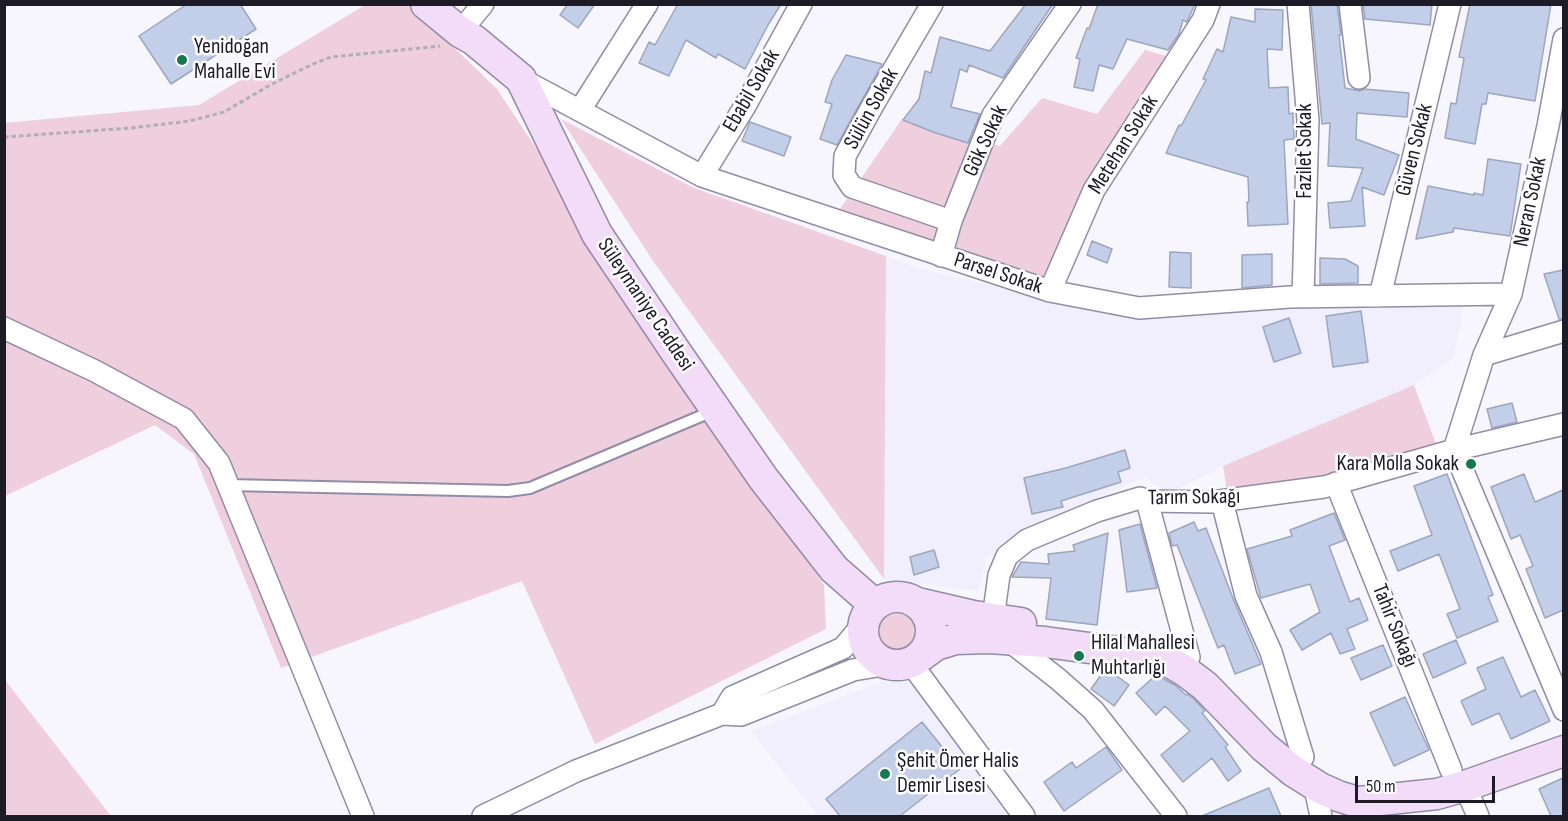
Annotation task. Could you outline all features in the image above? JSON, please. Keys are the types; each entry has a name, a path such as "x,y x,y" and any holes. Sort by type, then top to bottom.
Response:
{"street":[{"name":"Süleymaniye Caddesi","path":"426,4 520,79 597,234 763,478 869,614"},
{"path":"467,36 483,4"},
{"path":"580,110 647,4"},
{"name":"Ebabil Sokak","path":"702,176 745,106 801,4"},
{"name":"Sülün Sokak","path":"932,4 845,156 844,175 852,187 951,221"},
{"name":"Gök Sokak","path":"941,256 951,221 993,115 1070,4"},
{"name":"Metehan Sokak","path":"1050,291 1094,190 1203,20 1209,4"},
{"name":"Fazilet Sokak","path":"1298,4 1308,120 1303,297"},
{"path":"1350,4 1359,78"},
{"name":"Güven Sokak","path":"1380,296 1450,4"},
{"name":"Neran Sokak","path":"1454,450 1484,356 1511,294 1556,126 1563,39"},
{"name":"Parsel Sokak","path":"520,79 702,176 1050,291 1139,308 1303,297 1511,294"},
{"path":"4,328 95,371 184,419 219,463 363,816"},
{"path":"1484,356 1563,331"},
{"name":"Tarım Sokağı","path":"1000,629 999,575 1007,556 1027,540 1097,512 1140,498 1148,501 1222,501 1324,487 1454,450 1563,424"},
{"path":"1454,450 1563,710"},
{"name":"Tahir Sokağı","path":"1336,483 1458,778 1478,816"},
{"path":"1148,501 1189,657"},
{"path":"1222,501 1246,596 1272,652 1314,784 1321,816"},
{"path":"722,714 732,697 843,648 869,614 884,599 896,596 974,616 1000,629 1045,642 1156,657 1168,661 1204,686 1264,747 1293,771 1338,796 1356,802 1437,794 1458,778 1548,734 1563,730"},
{"path":"869,614 863,633 871,653 879,660 907,661 928,646 932,635 931,623 926,612 918,603"},
{"path":"483,816 576,771 722,714 741,715 853,670 907,661 936,645 956,639 990,638 1000,629 1054,627 1122,632 1154,640 1205,667 1226,689 1304,757 1324,772 1347,782 1371,783 1458,778 1563,751"},
{"path":"1000,629 1093,710 1176,816"},
{"path":"907,661 1024,816"}],"lane":[{"path":"228,485 508,492 530,488 716,409"}],"path":[{"path":"4,137 131,128 190,121 224,112 272,84 331,57 420,49 467,36"}],"shaded area":[{"path":"365,5 410,5 497,89 824,585 826,629 595,744 522,581 281,668 194,454 155,425 5,496 4,123 199,105"},
{"path":"1145,50 1170,57 1045,277 840,209 902,119 1000,146 1042,98 1097,114"},
{"path":"561,119 694,188 886,256 884,579 653,261"},
{"path":"886,256 925,270 1128,318 1466,296 1453,359 1414,385 1223,466 1169,494 1145,477 1031,527 987,557 978,591 884,579"},
{"path":"1414,385 1436,444 1230,511 1223,466"},
{"path":"897,614 910,619 915,632 910,645 897,650 884,645 879,632 884,619"},
{"path":"5,680 111,816 5,816"},
{"name":"Şehit Ömer Halis Demir Lisesi","path":"882,682 915,682 1018,816 818,816 751,731"}],"building":[{"name":"Yenidoğan Mahalle Evi","path":"187,4 240,4 256,29 171,84 139,36"},
{"path":"568,4 595,4 578,28 560,15"},
{"path":"678,4 781,4 745,69 718,54 716,58 686,40 669,76 639,63 649,42 655,45"},
{"path":"1026,4 1053,4 1003,78 969,65 967,72 960,69 951,107 980,114 968,143 903,120 919,99 925,71 931,73 940,37 990,51"},
{"path":"1098,4 1195,4 1187,22 1183,20 1179,34 1168,50 1127,39 1113,69 1099,65 1093,91 1074,87 1080,59 1076,58"},
{"path":"1311,4 1337,4 1345,88 1360,91 1364,89 1409,93 1407,117 1357,113 1356,139 1399,155 1384,195 1362,187 1365,226 1330,228 1328,203 1351,201 1363,168 1328,166 1330,123 1322,124"},
{"path":"1363,4 1432,4 1430,25 1365,19"},
{"path":"1470,4 1551,4 1535,101 1488,93 1486,104 1482,104 1475,144 1445,138 1451,103 1456,104 1464,58 1459,57"},
{"path":"1255,9 1283,10 1282,50 1267,49 1269,88 1288,87 1289,114 1293,113 1294,139 1284,140 1288,224 1248,226 1248,177 1166,153 1179,125 1181,126 1206,80 1203,79 1217,49 1223,52 1231,17 1255,22"},
{"path":"846,55 882,64 837,145 820,139 832,104 825,102 832,80"},
{"path":"750,122 791,137 784,156 742,141"},
{"path":"1488,159 1521,164 1510,236 1454,228 1453,232 1416,239 1428,186 1483,195"},
{"path":"1092,241 1112,249 1107,263 1087,255"},
{"path":"1170,252 1191,253 1191,288 1169,287"},
{"path":"1272,254 1272,285 1242,288 1242,255"},
{"path":"1320,258 1345,259 1358,266 1358,283 1320,284"},
{"path":"1563,270 1563,319 1559,319 1544,274"},
{"path":"1361,311 1368,362 1333,367 1326,316"},
{"path":"1289,318 1301,353 1274,362 1263,327"},
{"path":"1512,403 1517,422 1492,428 1487,409"},
{"path":"1125,450 1130,468 1118,472 1121,482 1061,501 1063,507 1032,514 1024,478"},
{"path":"1447,474 1493,595 1488,597 1498,621 1457,638 1447,614 1460,609 1439,554 1398,571 1390,551 1432,535 1414,486"},
{"path":"1524,474 1535,502 1563,490 1563,610 1545,618 1526,569 1533,566 1520,535 1511,539 1491,487"},
{"path":"1334,513 1345,540 1329,546 1350,602 1359,598 1368,620 1347,629 1355,649 1340,654 1331,633 1302,650 1290,630 1320,612 1310,584 1261,598 1247,549 1292,536 1290,530"},
{"path":"1194,522 1198,531 1206,528 1261,664 1235,674 1224,645 1218,648 1177,545 1172,546 1169,533"},
{"path":"1140,524 1157,588 1127,592 1119,530"},
{"path":"1108,533 1097,625 1046,619 1051,578 1012,577 1021,562 1049,564 1048,554 1075,551 1073,545"},
{"path":"934,550 939,567 914,575 910,557"},
{"path":"1456,640 1466,663 1433,678 1423,654"},
{"path":"1383,645 1392,666 1361,680 1351,658"},
{"path":"1503,657 1521,697 1535,690 1550,721 1511,739 1499,713 1472,725 1461,701 1486,689 1477,668"},
{"path":"1106,668 1129,685 1114,706 1091,689"},
{"path":"1156,675 1175,685 1194,699 1205,711 1202,713 1228,745 1225,747 1241,771 1228,781 1212,758 1183,782 1161,755 1190,731 1165,706 1156,715 1136,693"},
{"path":"1405,697 1429,750 1394,766 1370,713"},
{"path":"922,722 960,769 900,816 840,816 826,799"},
{"path":"1106,747 1122,770 1064,811 1044,782 1072,762 1076,768"},
{"path":"1563,778 1563,816 1551,816 1539,789"},
{"path":"1269,788 1281,816 1202,816"}],"place":[{"name":"Yenidoğan Mahalle Evi","path":"182,60"},
{"name":"Kara Molla Sokak","path":"1471,464"},
{"name":"Hilal Mahallesi Muhtarlığı","path":"1079,656"},
{"name":"Şehit Ömer Halis Demir Lisesi","path":"885,774"}]}
